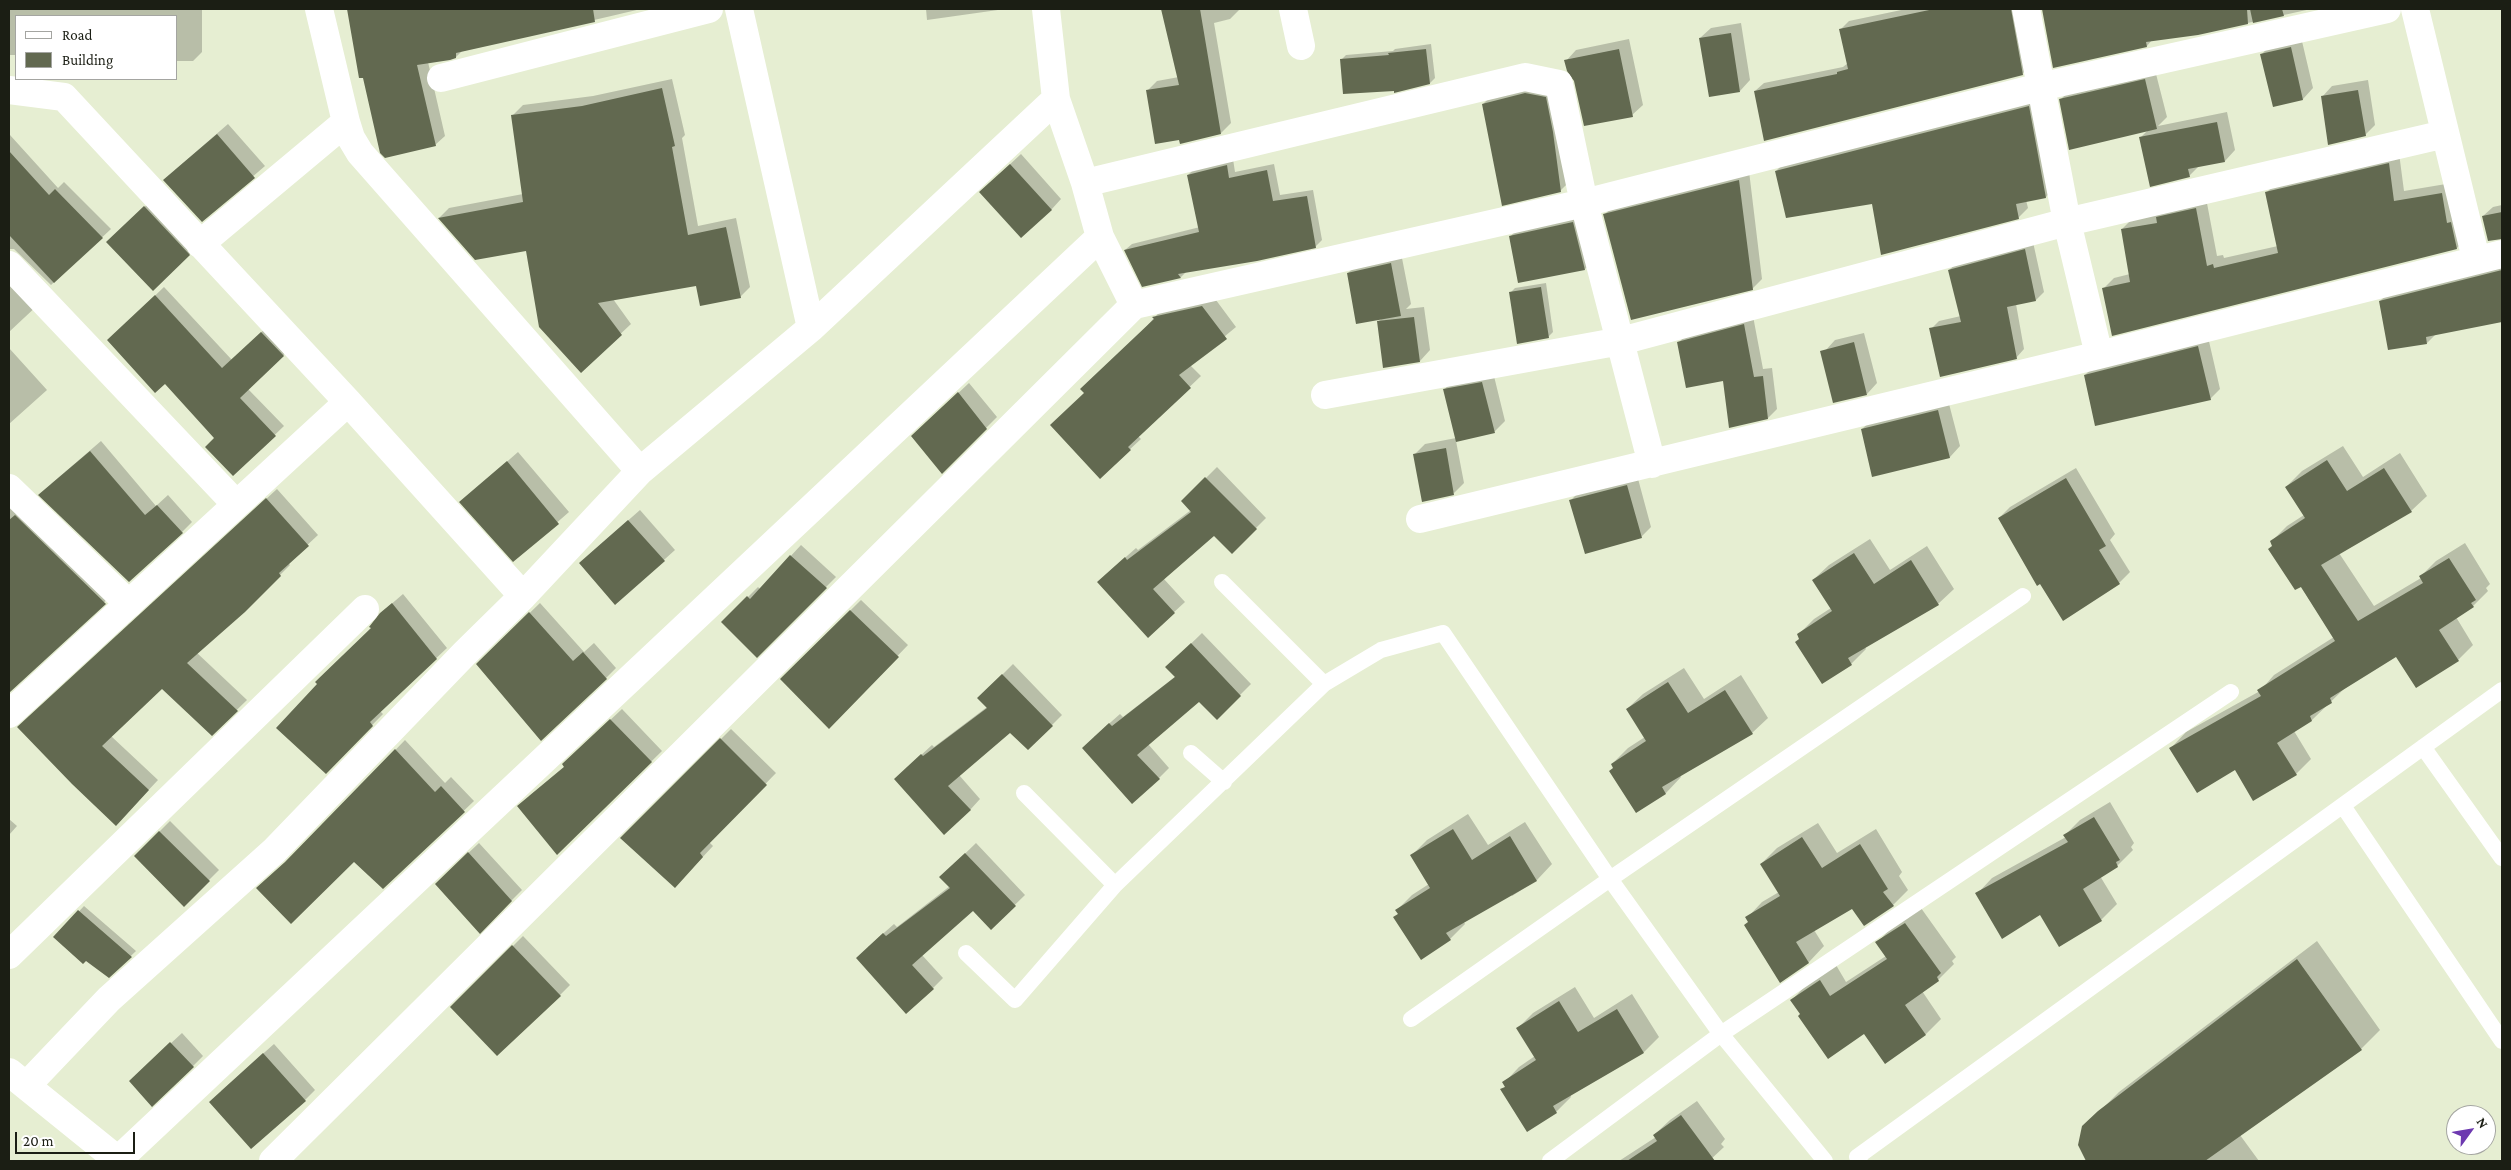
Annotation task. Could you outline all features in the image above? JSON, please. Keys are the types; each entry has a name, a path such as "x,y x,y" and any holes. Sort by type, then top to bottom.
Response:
{"street":[{"path":"320,9 346,122 360,153 640,471"},
{"path":"441,78 709,9"},
{"path":"738,9 811,328"},
{"path":"1046,9 1056,100 1085,182 1100,236 1134,305"},
{"path":"1293,9 1301,46"},
{"path":"2026,9 2067,222 2099,355"},
{"path":"274,1161 1134,305 1584,203 2040,87 2387,9"},
{"path":"1420,519 2099,355 2489,256 2445,134 2415,9"},
{"path":"1085,182 1525,77 1559,84 1584,203 1652,464"},
{"path":"9,90 64,97 348,402 523,596"},
{"path":"1056,100 811,328 640,471 523,596 465,652 274,851 18,1079 118,1161 1100,236"},
{"path":"200,244 346,122"},
{"path":"1325,395 1621,341 2067,222 2445,134"},
{"path":"9,265 236,504"},
{"path":"9,714 348,402"},
{"path":"9,488 129,604"},
{"path":"9,955 365,609"}],"lane":[{"path":"1222,582 1324,684"},
{"path":"1411,1019 1610,879 2023,596"},
{"path":"966,953 1015,1000 1115,885 1324,684 1380,650 1443,633 1610,879 1721,1034 1825,1161"},
{"path":"1856,1160 2502,690"},
{"path":"1550,1161 1721,1034 2231,692"},
{"path":"2423,747 2502,858"},
{"path":"1191,753 1224,782"},
{"path":"1024,793 1115,885"},
{"path":"2343,806 2502,1041"}],"building":[{"path":"347,9 593,9 595,22 456,53 456,58 450,60 417,65 436,146 385,158 380,153 363,78 359,78"},
{"path":"1161,9 1200,9 1221,134 1180,144 1179,140 1155,144 1146,90 1179,85"},
{"path":"1934,9 2011,9 2023,75 1764,141 1754,91 1837,74 1837,72 1848,69 1839,29"},
{"path":"2042,9 2247,9 2248,24 2198,35 2146,42 2147,47 2053,68"},
{"path":"2250,9 2282,9 2284,16 2253,23"},
{"path":"1731,33 1740,92 1709,97 1699,38"},
{"path":"2291,47 2303,100 2273,107 2260,54"},
{"path":"1426,49 1430,84 1394,93 1394,91 1343,94 1340,59 1389,55 1388,53"},
{"path":"1619,49 1633,117 1584,126 1574,81 1567,71 1564,60"},
{"path":"2145,79 2157,129 2069,150 2059,99"},
{"path":"662,88 675,146 672,147 688,235 726,227 741,298 700,306 696,286 598,303 622,335 581,373 539,327 526,251 475,260 438,218 523,202 511,115 582,106"},
{"path":"2358,90 2366,136 2328,145 2321,96"},
{"path":"1525,93 1546,97 1561,192 1502,206 1482,104"},
{"path":"2029,106 2046,198 2016,204 2019,219 1881,255 1872,204 1786,218 1775,171"},
{"path":"2217,122 2225,162 2188,169 2190,177 2150,187 2139,137"},
{"path":"217,134 255,178 202,222 163,180"},
{"path":"9,151 49,195 55,189 103,238 54,283 9,235"},
{"path":"2389,163 2394,201 2442,193 2447,223 2451,222 2457,249 2112,336 2102,288 2130,282 2121,229 2157,223 2156,217 2196,208 2207,266 2213,264 2214,268 2278,253 2265,192"},
{"path":"1010,164 1052,210 1021,238 979,192"},
{"path":"1227,165 1229,178 1267,170 1273,201 1307,196 1316,248 1257,261 1178,274 1181,278 1142,287 1124,250 1199,232 1187,175"},
{"path":"1739,180 1753,290 1631,320 1603,214"},
{"path":"144,206 190,255 153,291 106,242"},
{"path":"2502,212 2502,239 2488,241 2482,216"},
{"path":"1573,222 1585,270 1518,283 1509,236"},
{"path":"2025,249 2036,301 2007,307 2017,359 1940,377 1929,328 1961,322 1948,270"},
{"path":"1391,263 1401,316 1356,324 1347,273"},
{"path":"2502,270 2502,322 2426,337 2427,344 2388,350 2379,301"},
{"path":"1541,287 1549,338 1517,344 1509,292"},
{"path":"155,295 222,368 261,332 284,356 240,398 276,436 233,476 205,447 214,438 165,384 155,393 107,340"},
{"path":"1202,306 1227,339 1179,375 1191,388 1128,447 1131,450 1100,479 1050,425 1084,393 1080,389 1154,319 1152,317"},
{"path":"1414,317 1420,362 1383,368 1377,321"},
{"path":"1744,324 1754,377 1763,376 1768,419 1729,428 1723,381 1686,388 1677,342"},
{"path":"1854,342 1867,395 1833,403 1820,351"},
{"path":"2198,346 2211,400 2095,426 2084,375"},
{"path":"1482,382 1495,433 1456,442 1443,389"},
{"path":"958,392 987,429 942,474 911,436"},
{"path":"1938,410 1950,458 1872,477 1861,429"},
{"path":"1446,448 1454,495 1422,502 1413,454"},
{"path":"90,451 145,515 157,505 183,533 129,582 38,495"},
{"path":"2327,460 2347,491 2384,468 2412,512 2321,565 2358,621 2423,583 2419,576 2449,558 2476,600 2471,603 2474,607 2439,630 2459,661 2416,688 2396,657 2330,698 2332,703 2310,716 2312,721 2277,743 2297,775 2253,801 2235,770 2197,793 2169,748 2261,696 2257,690 2335,641 2301,587 2295,590 2268,549 2272,546 2270,541 2305,518 2285,487"},
{"path":"507,461 559,524 513,562 459,502"},
{"path":"1205,477 1257,529 1232,554 1214,536 1153,589 1175,613 1148,638 1097,582 1125,557 1127,560 1191,512 1181,501"},
{"path":"2066,478 2106,546 2099,550 2120,584 2063,621 2040,584 2037,586 1998,518"},
{"path":"1627,485 1642,538 1585,554 1569,500"},
{"path":"266,498 309,546 279,573 281,576 245,612 187,663 238,711 212,736 162,689 102,746 149,790 116,826 17,727"},
{"path":"15,515 106,604 9,693 9,520"},
{"path":"628,520 665,561 615,605 579,563"},
{"path":"1854,553 1874,584 1911,560 1939,605 1848,658 1852,665 1822,684 1795,642 1799,639 1797,634 1832,611 1812,580"},
{"path":"790,555 827,588 757,658 721,622 747,596 750,599"},
{"path":"392,603 437,659 370,722 373,726 326,774 276,728 317,684 315,682 371,628 369,627 380,613"},
{"path":"850,610 899,657 829,729 780,679"},
{"path":"529,612 573,661 583,652 607,679 541,741 476,664"},
{"path":"1191,643 1241,696 1217,720 1199,702 1137,755 1160,779 1132,804 1082,748 1109,723 1112,726 1175,677 1165,667"},
{"path":"1002,674 1053,726 1028,750 1010,733 948,786 971,810 944,835 894,779 921,754 923,756 987,708 977,698"},
{"path":"1668,682 1688,713 1725,690 1753,734 1662,787 1666,794 1636,813 1609,771 1613,768 1611,764 1646,741 1626,709"},
{"path":"610,719 652,762 557,855 517,806 564,767 562,764"},
{"path":"720,738 767,785 700,853 703,857 675,888 620,838"},
{"path":"395,749 435,792 441,786 465,812 383,889 354,862 291,924 256,888 285,862"},
{"path":"2094,817 2120,860 2116,862 2118,867 2083,889 2102,921 2059,947 2040,915 2002,939 1975,893 2068,842 2063,835"},
{"path":"1453,829 1472,860 1510,836 1537,881 1446,933 1451,940 1421,960 1393,917 1398,914 1395,910 1430,888 1410,855"},
{"path":"159,831 210,881 184,907 134,856"},
{"path":"1802,837 1822,868 1860,844 1888,889 1883,892 1894,906 1864,926 1852,909 1796,942 1809,963 1780,983 1744,925 1748,922 1745,917 1780,896 1760,864"},
{"path":"468,852 512,901 480,934 435,884"},
{"path":"965,853 1016,906 991,930 973,911 912,965 934,989 906,1014 856,958 883,933 886,936 950,888 939,877"},
{"path":"78,910 132,957 109,978 86,961 83,964 53,937"},
{"path":"1905,923 1941,973 1937,977 1939,981 1905,1005 1926,1035 1885,1064 1864,1034 1828,1059 1798,1016 1800,1014 1790,1000 1820,980 1830,996 1887,959 1875,942"},
{"path":"512,945 561,996 497,1056 450,1007"},
{"path":"2297,959 2362,1050 2205,1161 2086,1161 2078,1145 2082,1126 2098,1111"},
{"path":"1559,1001 1578,1032 1617,1009 1644,1053 1553,1106 1557,1113 1527,1132 1500,1089 1505,1087 1502,1082 1536,1060 1516,1028"},
{"path":"170,1042 194,1067 152,1107 129,1081"},
{"path":"263,1053 306,1101 251,1149 209,1102"},
{"path":"1681,1115 1715,1161 1627,1161 1657,1141 1653,1135"}]}
